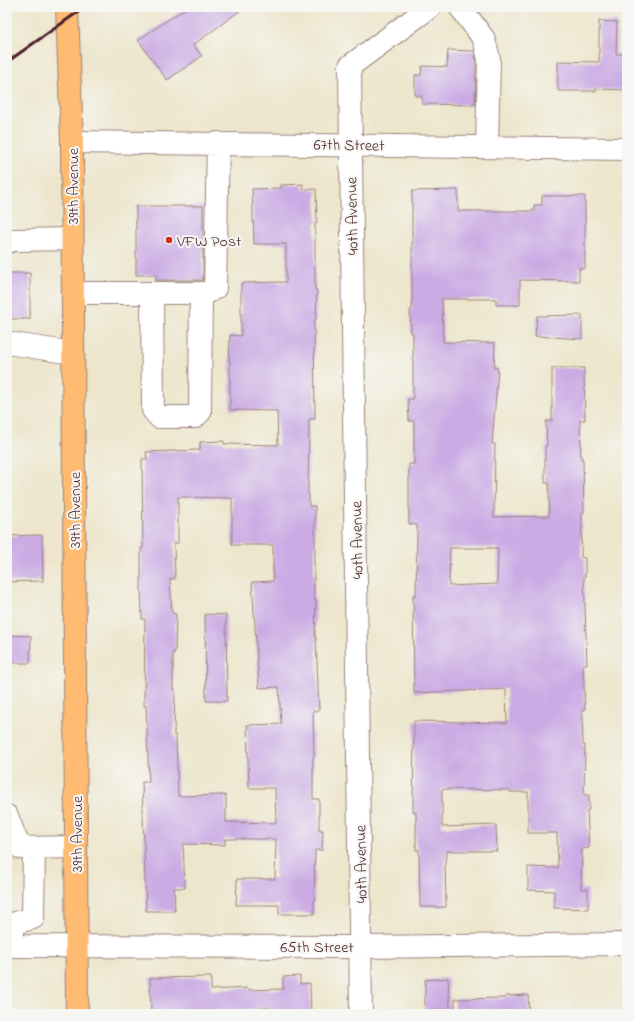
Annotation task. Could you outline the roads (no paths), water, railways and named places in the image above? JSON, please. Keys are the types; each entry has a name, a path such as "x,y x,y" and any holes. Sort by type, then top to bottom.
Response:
{"main road":[{"name":"39th Avenue","path":"66,7 72,142 77,1014"}],"street":[{"name":"40th Avenue","path":"361,1014 350,66 430,7"},
{"path":"460,7 484,39 489,59 487,146"},
{"name":"67th Street","path":"72,142 350,144 627,149"},
{"path":"73,293 207,294 214,288 218,143"},
{"path":"7,242 14,240 72,239"},
{"path":"152,294 153,410 159,417 195,417 200,412 201,294"},
{"path":"7,343 73,353"},
{"path":"7,816 19,842 33,918 12,924 10,946"},
{"path":"19,842 76,847"},
{"name":"65th Street","path":"10,946 627,944"}],"railway":[{"path":"7,62 85,7"}],"place":[{"name":"VFW Post","path":"169,240"}]}
